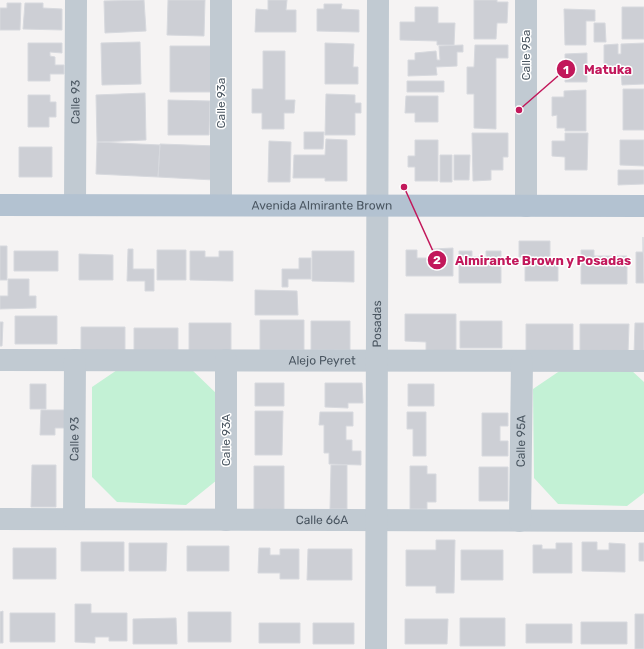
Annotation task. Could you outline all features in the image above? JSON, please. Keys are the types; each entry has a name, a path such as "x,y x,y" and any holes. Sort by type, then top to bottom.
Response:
{"main road":[{"name":"Avenida Almirante Brown","path":"0,205 644,206"}],"street":[{"name":"Calle 93","path":"75,205 76,0"},
{"name":"Calle 93a","path":"221,0 221,205"},
{"name":"Posadas","path":"376,649 378,0"},
{"name":"Calle 95a","path":"526,0 526,206"},
{"name":"Alejo Peyret","path":"0,360 644,361"},
{"name":"Calle 93","path":"74,519 75,360"},
{"name":"Calle 93A","path":"226,360 226,520"},
{"name":"Calle 95A","path":"520,521 522,361"},
{"name":"Calle 66A","path":"0,519 644,521"}],"green space":[{"path":"123,366 190,368 219,396 217,480 186,505 117,502 92,477 92,387"},
{"path":"564,368 631,370 644,382 644,493 627,506 558,504 534,478 533,389"}],"building":[{"path":"144,0 146,31 105,33 104,1"},
{"path":"168,0 205,0 204,36 167,35"},
{"path":"268,0 287,0 286,10 296,10 296,32 255,32 256,9 268,10"},
{"path":"474,0 497,0 497,2 508,2 507,23 497,23 496,39 474,39"},
{"path":"7,3 21,3 20,30 0,30 0,8 7,8"},
{"path":"25,3 43,3 43,8 62,9 62,30 23,29"},
{"path":"324,4 342,4 341,9 359,10 359,32 317,31 317,9 324,9"},
{"path":"415,7 438,7 438,23 455,23 454,45 437,45 437,41 400,40 400,22 415,22"},
{"path":"622,7 644,7 644,39 622,39"},
{"path":"564,9 595,10 595,21 586,21 586,45 565,45"},
{"path":"594,23 605,23 606,42 594,42"},
{"path":"140,42 141,84 102,85 101,43"},
{"path":"28,43 62,43 62,53 50,52 50,56 55,57 55,65 64,65 64,74 50,74 50,81 28,81"},
{"path":"325,43 354,44 353,67 358,67 358,84 325,84"},
{"path":"644,43 644,84 622,85 621,70 618,68 604,68 604,45 618,44 618,54 621,54 621,44"},
{"path":"463,45 463,52 457,52 457,66 436,67 437,75 408,76 408,60 415,60 415,53 436,51 437,60 440,60 439,46"},
{"path":"475,45 508,45 508,58 496,58 496,129 474,128 474,94 467,94 467,67 474,67"},
{"path":"170,46 212,46 212,92 170,92"},
{"path":"263,51 285,51 285,100 295,100 294,113 284,113 284,129 262,129 262,113 252,113 252,89 263,89"},
{"path":"587,53 587,82 565,82 565,54"},
{"path":"407,81 444,81 444,92 407,92"},
{"path":"623,89 644,89 644,130 623,130"},
{"path":"586,90 586,131 565,131 565,128 557,128 557,115 552,116 552,97 564,97 564,91"},
{"path":"145,93 146,140 97,142 96,95"},
{"path":"326,94 355,95 355,103 361,103 361,113 355,113 355,135 325,135"},
{"path":"28,95 50,95 50,102 56,102 56,117 49,117 49,127 28,127"},
{"path":"406,96 438,96 438,122 415,122 415,113 405,113"},
{"path":"168,100 210,101 209,135 168,135"},
{"path":"304,132 324,132 323,149 304,149"},
{"path":"472,133 508,133 508,157 503,157 503,170 491,170 491,180 473,181"},
{"path":"565,133 588,133 587,170 565,170 565,157 552,156 552,141 565,141"},
{"path":"326,139 347,140 347,181 325,181 325,178 293,178 294,155 325,155"},
{"path":"415,140 438,140 438,181 415,181 415,167 408,167 408,156 415,156"},
{"path":"620,140 644,140 644,166 620,165"},
{"path":"269,141 291,142 290,182 268,182"},
{"path":"97,142 160,145 158,177 96,174"},
{"path":"160,144 216,146 214,180 158,177"},
{"path":"19,147 52,147 52,177 19,177"},
{"path":"440,155 452,155 452,182 440,182"},
{"path":"454,155 470,155 469,180 454,180"},
{"path":"618,170 644,170 644,184 618,185"},
{"path":"643,237 644,283 636,283 636,252 643,252"},
{"path":"519,241 550,241 550,257 519,257"},
{"path":"0,246 7,246 7,280 0,280"},
{"path":"453,248 453,276 406,276 406,250 417,250 417,258 433,258 433,249"},
{"path":"128,249 133,249 133,269 154,269 154,291 145,291 145,281 127,281"},
{"path":"157,250 186,250 186,280 157,280"},
{"path":"581,250 594,250 594,256 627,256 627,284 581,284"},
{"path":"14,251 58,251 58,271 14,271"},
{"path":"190,251 205,251 205,257 219,257 219,251 233,251 233,281 190,280"},
{"path":"312,251 354,251 354,282 312,281"},
{"path":"459,251 472,251 472,257 486,257 486,251 501,251 501,283 459,283"},
{"path":"79,254 113,255 113,280 79,280"},
{"path":"299,258 311,258 311,279 288,279 288,287 282,287 282,269 299,269"},
{"path":"525,259 558,259 558,281 525,281"},
{"path":"8,279 29,279 29,296 36,296 36,308 0,309 0,296 8,296"},
{"path":"255,290 297,291 298,315 255,315"},
{"path":"405,314 456,314 456,357 426,357 426,342 405,341"},
{"path":"15,316 57,316 57,344 15,344"},
{"path":"260,320 304,320 304,350 260,350"},
{"path":"311,321 350,321 350,350 311,350"},
{"path":"460,321 502,321 502,348 460,348"},
{"path":"0,322 3,322 2,346 0,346"},
{"path":"189,323 231,323 231,351 189,351"},
{"path":"635,323 644,323 644,354 634,354"},
{"path":"526,324 573,324 573,352 526,352"},
{"path":"580,324 629,324 628,353 580,353"},
{"path":"81,327 125,327 125,352 81,352"},
{"path":"134,328 178,328 178,352 134,352"},
{"path":"255,383 284,383 284,406 255,406"},
{"path":"325,383 362,383 363,403 348,403 348,408 325,407"},
{"path":"30,384 46,384 46,409 30,409"},
{"path":"408,384 434,384 434,406 408,406"},
{"path":"41,410 66,410 66,428 55,428 55,435 40,435"},
{"path":"255,411 283,411 282,455 255,455"},
{"path":"320,412 353,412 353,426 346,426 346,440 352,440 352,451 361,451 361,465 329,464 329,453 324,453 324,425 319,425"},
{"path":"407,412 426,412 426,456 413,456 413,429 407,429"},
{"path":"482,413 508,413 508,426 500,426 500,441 508,441 508,456 482,456"},
{"path":"32,465 56,465 56,507 31,507"},
{"path":"331,465 347,465 347,509 330,509"},
{"path":"254,466 284,466 284,511 254,511"},
{"path":"410,466 427,466 427,474 436,474 436,502 427,502 427,509 410,509"},
{"path":"479,467 508,467 508,501 479,501"},
{"path":"436,540 455,540 454,593 436,593 436,586 406,586 406,550 436,550"},
{"path":"81,542 124,542 124,571 81,571"},
{"path":"582,542 597,542 597,550 609,550 609,543 625,544 625,572 582,571"},
{"path":"129,543 167,543 166,571 129,571"},
{"path":"556,543 572,543 572,573 533,573 533,545 542,545 542,549 556,549"},
{"path":"639,543 644,543 644,561 639,561"},
{"path":"187,546 229,546 229,571 187,571"},
{"path":"13,548 56,548 56,579 13,579"},
{"path":"259,548 270,548 270,555 280,555 280,549 299,549 299,579 280,579 280,573 258,573"},
{"path":"308,549 352,549 352,580 307,580"},
{"path":"461,550 503,550 503,580 461,580"},
{"path":"75,604 91,604 91,613 127,613 127,641 109,641 109,637 95,637 95,643 75,642"},
{"path":"3,611 3,643 0,643 0,612"},
{"path":"188,612 231,612 231,642 188,642"},
{"path":"10,613 55,613 55,642 10,642"},
{"path":"635,614 644,614 644,649 635,649"},
{"path":"176,618 177,644 133,644 133,619"},
{"path":"460,618 505,618 505,646 460,646"},
{"path":"405,619 448,619 447,644 405,644"},
{"path":"581,622 627,622 627,644 581,644"},
{"path":"259,623 300,623 300,643 259,643"},
{"path":"313,623 354,623 354,644 313,644"},
{"path":"526,624 572,624 572,643 526,643"}],"place":[{"name":"Matuka","path":"519,110"},
{"name":"Almirante Brown y Posadas","path":"404,187"}]}
